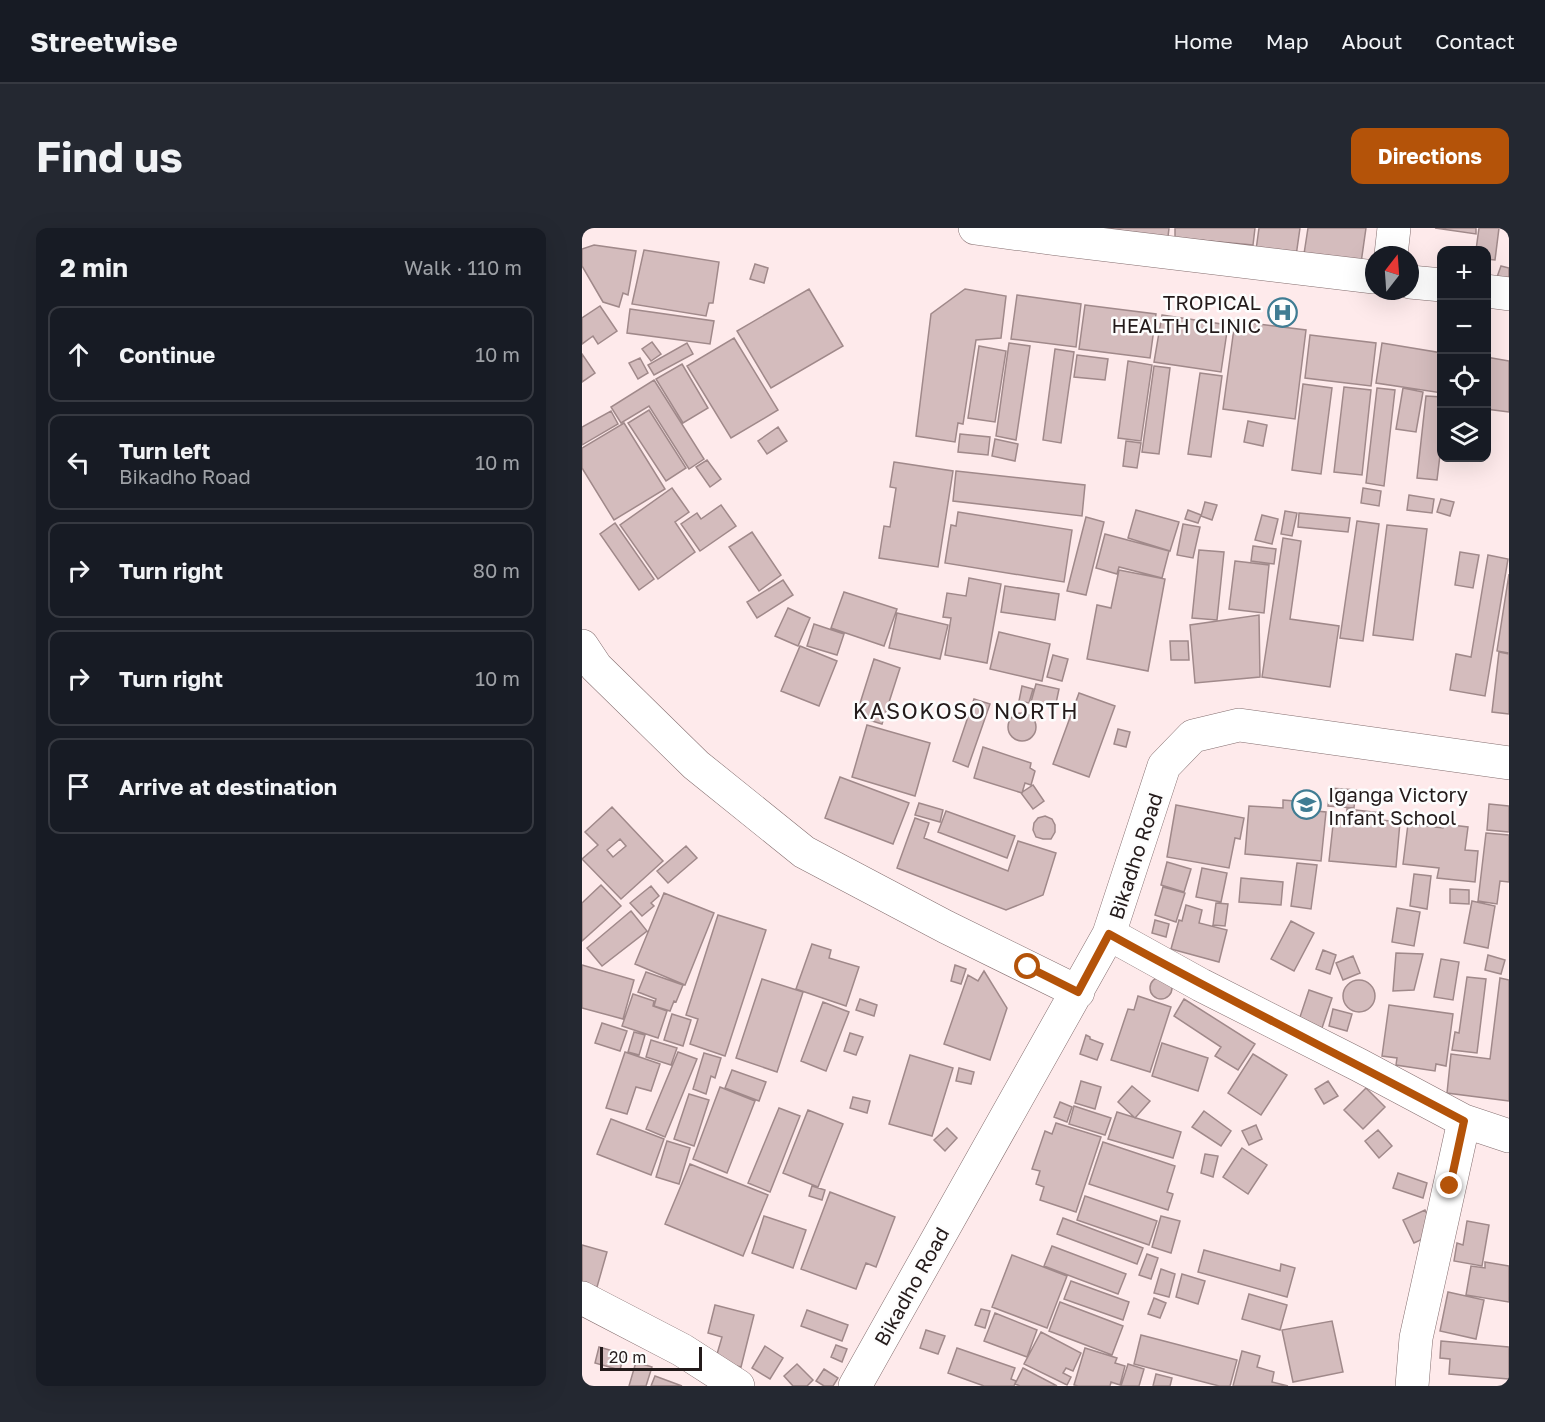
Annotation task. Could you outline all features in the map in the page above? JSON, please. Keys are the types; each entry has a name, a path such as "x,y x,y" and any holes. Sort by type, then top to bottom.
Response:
{"street":[{"path":"975,228 1365,276"},
{"path":"1392,246 1394,228"},
{"path":"1419,283 1437,285"},
{"path":"1491,292 1509,294"},
{"path":"582,646 596,667 696,765 804,852 946,927 1078,992"},
{"name":"Bikadho Road","path":"855,1386 1109,934 1164,765 1193,736 1239,725 1509,763"},
{"path":"1109,934 1201,985 1464,1121 1509,1136"},
{"path":"1412,1386 1416,1338 1464,1121"},
{"path":"582,1298 682,1350 738,1386"}],"building":[{"path":"1102,228 1169,228 1168,237"},
{"path":"1175,228 1255,228 1253,245 1175,238"},
{"path":"1259,228 1300,228 1296,256 1256,250"},
{"path":"1308,228 1366,228 1361,263 1304,254"},
{"path":"1435,228 1476,228 1476,234"},
{"path":"1479,228 1499,228 1495,260 1491,260 1491,246 1477,246"},
{"path":"594,245 636,251 628,295 623,293 619,307 603,302 582,266 582,249"},
{"path":"644,250 719,262 713,303 709,303 706,316 632,304"},
{"path":"755,264 768,268 764,283 750,279"},
{"path":"1501,266 1509,268 1509,281 1497,277"},
{"path":"809,289 843,346 771,388 737,331"},
{"path":"965,289 1006,296 1001,338 976,340 963,424 958,423 955,442 916,436 931,314"},
{"path":"1017,295 1081,304 1076,347 1011,339"},
{"path":"1085,305 1156,314 1150,358 1079,349"},
{"path":"600,306 617,331 598,344 593,336 582,344 582,318"},
{"path":"630,309 714,321 710,344 627,333"},
{"path":"1162,315 1228,325 1221,372 1154,362"},
{"path":"1235,321 1306,330 1295,419 1223,409"},
{"path":"1310,335 1376,343 1371,386 1305,378"},
{"path":"734,338 778,410 731,438 687,366"},
{"path":"652,342 661,354 651,361 642,349"},
{"path":"687,343 693,354 654,375 648,365"},
{"path":"1009,343 1030,346 1016,440 996,436"},
{"path":"1382,343 1437,352 1437,392 1376,383"},
{"path":"979,346 1006,351 995,422 968,418"},
{"path":"1055,349 1074,352 1061,443 1043,440"},
{"path":"582,354 595,373 582,382"},
{"path":"1077,355 1108,359 1105,380 1074,377"},
{"path":"640,358 648,373 638,379 629,363"},
{"path":"1491,358 1509,361 1509,412 1491,410"},
{"path":"1128,361 1152,365 1141,441 1118,438"},
{"path":"682,364 708,408 683,423 656,379"},
{"path":"1154,366 1170,368 1159,454 1142,452"},
{"path":"1200,373 1222,376 1211,457 1188,454"},
{"path":"654,380 704,459 689,469 649,406 621,423 611,407"},
{"path":"1303,384 1332,388 1321,474 1292,470"},
{"path":"1344,387 1371,390 1362,475 1334,472"},
{"path":"1377,388 1395,390 1384,486 1366,483"},
{"path":"1403,388 1423,392 1416,432 1396,429"},
{"path":"1426,396 1437,397 1437,462 1439,462 1437,480 1417,478"},
{"path":"649,410 686,468 666,481 628,423"},
{"path":"611,411 618,424 582,445 582,427"},
{"path":"1248,421 1267,425 1263,446 1244,442"},
{"path":"624,423 665,489 614,520 582,468 582,448"},
{"path":"778,427 787,441 767,454 758,441"},
{"path":"960,434 990,437 988,455 958,452"},
{"path":"995,439 1018,444 1015,461 992,456"},
{"path":"1126,441 1141,443 1137,468 1123,466"},
{"path":"707,460 721,479 710,487 696,467"},
{"path":"894,462 953,471 938,567 879,558 884,526 890,527 896,488 890,487"},
{"path":"956,471 1085,485 1082,516 953,501"},
{"path":"672,488 689,512 675,522 695,552 658,579 620,525"},
{"path":"1363,488 1381,491 1379,506 1361,503"},
{"path":"1409,495 1434,499 1432,513 1407,510"},
{"path":"1441,499 1454,502 1450,516 1437,512"},
{"path":"1205,502 1217,505 1212,520 1201,516"},
{"path":"721,505 736,526 700,551 681,524 697,513 701,519"},
{"path":"1136,510 1179,522 1170,551 1128,538"},
{"path":"1188,510 1201,515 1198,523 1185,519"},
{"path":"1285,511 1297,513 1292,536 1281,534"},
{"path":"958,512 1072,530 1064,582 945,563 951,525 956,526"},
{"path":"1299,513 1350,518 1348,532 1298,527"},
{"path":"1262,515 1278,519 1272,544 1255,540"},
{"path":"1086,517 1104,522 1086,595 1067,591"},
{"path":"1357,521 1379,524 1363,641 1340,638"},
{"path":"615,523 654,579 639,590 600,534"},
{"path":"1183,524 1200,527 1193,558 1177,555"},
{"path":"1387,525 1427,529 1413,640 1373,635"},
{"path":"752,532 781,575 759,591 729,547"},
{"path":"1105,534 1169,551 1162,578 1119,567 1117,574 1096,568"},
{"path":"1283,538 1301,541 1290,619 1339,626 1330,687 1262,677"},
{"path":"1253,546 1276,549 1274,564 1251,561"},
{"path":"1199,550 1224,552 1217,620 1192,618"},
{"path":"1460,552 1479,555 1473,588 1455,585"},
{"path":"1488,555 1508,559 1485,696 1450,690 1456,654 1471,657"},
{"path":"1235,561 1269,565 1264,613 1229,609"},
{"path":"1119,570 1165,579 1148,671 1087,659 1097,605 1111,608"},
{"path":"1509,574 1509,653 1497,651"},
{"path":"969,578 1001,584 987,663 945,655 951,618 943,617 947,593 966,596"},
{"path":"783,580 793,595 757,618 747,602"},
{"path":"1005,586 1059,594 1055,620 1001,612"},
{"path":"844,592 897,609 884,646 831,628"},
{"path":"788,608 810,618 798,646 775,636"},
{"path":"897,613 948,625 940,659 889,648"},
{"path":"1259,615 1260,677 1195,683 1190,625"},
{"path":"814,624 844,634 837,655 807,646"},
{"path":"999,632 1050,644 1042,681 990,669"},
{"path":"1170,641 1188,641 1189,660 1171,660"},
{"path":"800,646 837,661 819,706 781,691"},
{"path":"1499,652 1509,654 1509,714 1492,712"},
{"path":"1053,655 1068,659 1062,681 1047,677"},
{"path":"874,659 900,668 882,724 856,716"},
{"path":"1036,684 1059,689 1055,708 1031,702"},
{"path":"1022,686 1033,689 1029,703 1019,701"},
{"path":"1079,693 1115,706 1089,777 1053,764"},
{"path":"974,699 990,704 968,767 953,761"},
{"path":"1022,713 1032,717 1036,727 1032,737 1022,741 1012,737 1008,727 1012,717"},
{"path":"867,725 930,743 915,796 852,777"},
{"path":"1118,729 1130,732 1126,747 1114,744"},
{"path":"983,747 1031,763 1030,768 1035,771 1031,785 1025,783 1022,793 974,778"},
{"path":"840,777 909,803 893,844 825,818"},
{"path":"1033,785 1044,801 1033,809 1021,793"},
{"path":"1330,788 1356,790 1354,808 1328,806"},
{"path":"1283,800 1307,802 1306,810 1326,812 1321,861 1245,854 1249,806 1283,808"},
{"path":"919,803 943,810 940,822 915,815"},
{"path":"1489,804 1509,806 1509,832 1487,830"},
{"path":"1176,805 1244,818 1240,839 1235,838 1229,868 1167,857"},
{"path":"612,807 663,861 621,899 582,859 598,845 585,832","holes":["620,839 626,846 613,857 607,850"]},
{"path":"1347,809 1381,813 1381,820 1400,822 1396,867 1329,861 1334,816 1347,817"},
{"path":"946,811 1015,836 1007,858 938,832"},
{"path":"1045,816 1052,819 1055,825 1055,832 1051,839 1036,837 1033,830 1038,818"},
{"path":"915,818 929,823 924,838 1008,871 1018,841 1056,853 1043,895 1006,910 897,868"},
{"path":"1408,824 1443,828 1444,824 1468,827 1465,850 1478,851 1475,882 1437,878 1439,868 1403,864"},
{"path":"1486,833 1509,835 1509,882 1500,881 1497,904 1478,901"},
{"path":"686,846 697,858 668,883 657,871"},
{"path":"1167,862 1191,869 1184,892 1161,885"},
{"path":"1297,863 1317,865 1311,909 1291,906"},
{"path":"1202,868 1227,873 1221,902 1196,897"},
{"path":"1414,874 1431,876 1427,909 1410,906"},
{"path":"1241,878 1283,882 1281,905 1239,902"},
{"path":"601,885 621,906 582,941 582,903"},
{"path":"651,886 659,896 651,903 654,906 642,916 630,903"},
{"path":"1163,887 1185,893 1176,922 1155,915"},
{"path":"1450,889 1469,890 1469,904 1450,903"},
{"path":"664,893 714,913 685,985 635,964"},
{"path":"1472,901 1495,906 1488,948 1464,943"},
{"path":"1216,903 1228,904 1225,926 1213,925"},
{"path":"1186,905 1202,910 1199,923 1227,930 1219,962 1171,949"},
{"path":"1397,908 1420,912 1414,946 1392,942"},
{"path":"631,911 647,931 602,966 587,948"},
{"path":"718,915 766,930 725,1056 690,1044 698,1019 686,1015"},
{"path":"1155,920 1169,924 1166,937 1152,933"},
{"path":"1291,921 1314,933 1294,971 1271,959"},
{"path":"812,944 831,950 829,958 859,967 846,1006 796,989"},
{"path":"1323,950 1336,955 1330,974 1316,969"},
{"path":"1396,953 1423,954 1414,990 1393,991"},
{"path":"1488,955 1505,960 1501,974 1485,970"},
{"path":"1353,956 1360,973 1343,980 1336,963"},
{"path":"1441,959 1459,962 1453,1000 1434,997"},
{"path":"582,965 634,980 623,1019 582,1008"},
{"path":"955,965 966,969 961,984 951,981"},
{"path":"984,971 1007,1008 990,1060 944,1044 968,975 978,981"},
{"path":"646,972 683,985 670,1011 654,1006 656,999 638,992"},
{"path":"1161,977 1169,980 1172,988 1169,996 1161,999 1153,996 1150,988 1153,980"},
{"path":"1467,977 1486,979 1477,1053 1452,1050 1455,1032 1459,1033"},
{"path":"1500,978 1509,980 1509,1101 1447,1093 1451,1054 1490,1059"},
{"path":"762,979 803,992 777,1072 736,1058"},
{"path":"1359,980 1370,985 1375,996 1370,1007 1359,1012 1348,1007 1343,996 1348,985"},
{"path":"1309,990 1332,998 1322,1028 1299,1020"},
{"path":"633,994 654,1001 653,1006 667,1011 658,1038 622,1026"},
{"path":"1138,996 1171,1007 1150,1072 1111,1060 1128,1009 1134,1010"},
{"path":"860,999 877,1005 874,1016 856,1010"},
{"path":"1184,999 1255,1044 1238,1070 1215,1056 1221,1047 1174,1016"},
{"path":"823,1002 849,1012 826,1071 801,1061"},
{"path":"1389,1005 1453,1014 1446,1066 1436,1064 1435,1071 1396,1065 1397,1058 1382,1056"},
{"path":"1333,1009 1352,1014 1347,1031 1329,1026"},
{"path":"672,1014 691,1020 683,1046 664,1040"},
{"path":"602,1023 627,1031 620,1051 595,1043"},
{"path":"634,1032 645,1035 639,1055 628,1052"},
{"path":"850,1033 863,1037 856,1055 844,1051"},
{"path":"1086,1035 1103,1044 1097,1060 1080,1054"},
{"path":"651,1040 677,1048 671,1065 646,1057"},
{"path":"1162,1043 1208,1058 1198,1091 1152,1076"},
{"path":"625,1052 660,1064 651,1091 636,1087 627,1114 606,1108"},
{"path":"678,1052 697,1059 665,1137 646,1129"},
{"path":"704,1053 721,1058 715,1078 711,1076 706,1094 693,1089"},
{"path":"1253,1054 1287,1075 1261,1115 1228,1093"},
{"path":"910,1055 953,1068 932,1136 889,1124"},
{"path":"959,1068 974,1072 971,1084 956,1081"},
{"path":"732,1070 766,1082 759,1101 725,1088"},
{"path":"1081,1081 1101,1087 1095,1109 1075,1103"},
{"path":"1328,1081 1338,1096 1324,1104 1315,1089"},
{"path":"1132,1086 1150,1101 1135,1118 1118,1102"},
{"path":"720,1087 755,1101 727,1173 693,1159"},
{"path":"1366,1088 1385,1107 1363,1129 1344,1110"},
{"path":"689,1094 709,1100 694,1146 674,1139"},
{"path":"853,1097 870,1101 867,1113 850,1108"},
{"path":"1060,1102 1072,1107 1067,1122 1054,1117"},
{"path":"1074,1106 1111,1118 1105,1135 1069,1124"},
{"path":"779,1108 800,1116 770,1192 748,1183"},
{"path":"808,1110 843,1124 818,1187 783,1173"},
{"path":"1204,1111 1231,1131 1221,1146 1192,1127"},
{"path":"1117,1112 1181,1132 1173,1158 1108,1139"},
{"path":"611,1119 664,1139 651,1175 597,1154"},
{"path":"1056,1123 1101,1137 1076,1212 1040,1200 1044,1187 1036,1184 1040,1171 1032,1169 1045,1131 1052,1134"},
{"path":"1256,1125 1262,1139 1249,1145 1242,1131"},
{"path":"947,1128 957,1138 945,1151 934,1140"},
{"path":"1378,1130 1392,1146 1379,1158 1365,1141"},
{"path":"667,1141 690,1148 679,1184 656,1177"},
{"path":"1103,1142 1175,1166 1167,1192 1173,1194 1168,1210 1089,1184"},
{"path":"1242,1148 1267,1165 1248,1194 1223,1177"},
{"path":"1205,1154 1218,1156 1213,1177 1201,1173"},
{"path":"690,1164 768,1195 743,1256 665,1224"},
{"path":"1398,1173 1427,1183 1423,1198 1393,1188"},
{"path":"812,1186 825,1190 822,1200 809,1196"},
{"path":"830,1192 895,1217 876,1267 866,1263 856,1289 801,1269"},
{"path":"1085,1196 1157,1221 1149,1245 1077,1220"},
{"path":"1425,1210 1436,1233 1414,1243 1403,1220"},
{"path":"764,1216 806,1230 793,1268 752,1253"},
{"path":"1161,1216 1180,1221 1171,1253 1152,1247"},
{"path":"1063,1218 1143,1248 1137,1264 1057,1234"},
{"path":"1467,1221 1489,1225 1482,1266 1454,1261 1457,1243 1463,1245"},
{"path":"582,1245 607,1252 597,1287 582,1283"},
{"path":"1052,1246 1126,1274 1118,1294 1044,1266"},
{"path":"1204,1250 1280,1271 1281,1264 1295,1268 1287,1297 1198,1272"},
{"path":"1147,1254 1158,1258 1151,1279 1139,1275"},
{"path":"1012,1255 1067,1276 1047,1328 992,1307"},
{"path":"1485,1262 1509,1266 1509,1302 1466,1295 1471,1266 1485,1268"},
{"path":"1161,1269 1175,1274 1169,1297 1154,1293"},
{"path":"1182,1274 1205,1281 1198,1304 1176,1297"},
{"path":"1071,1281 1129,1302 1123,1320 1064,1299"},
{"path":"1448,1292 1484,1300 1476,1339 1440,1331"},
{"path":"1249,1294 1287,1305 1280,1330 1242,1319"},
{"path":"1154,1298 1166,1303 1160,1318 1148,1314"},
{"path":"1060,1302 1123,1326 1112,1355 1049,1331"},
{"path":"715,1305 754,1315 741,1367 715,1361 722,1337 708,1333"},
{"path":"981,1309 990,1311 985,1328 975,1325"},
{"path":"807,1310 848,1325 842,1341 801,1326"},
{"path":"995,1313 1037,1330 1027,1357 984,1341"},
{"path":"1332,1321 1343,1372 1293,1382 1282,1330"},
{"path":"926,1330 945,1336 938,1354 920,1348"},
{"path":"1041,1332 1081,1353 1073,1371 1066,1368 1063,1373 1071,1377 1067,1385 1024,1364"},
{"path":"1141,1335 1237,1360 1230,1386 1219,1386 1134,1364"},
{"path":"1441,1341 1509,1347 1509,1379 1449,1374 1450,1359 1440,1358"},
{"path":"836,1345 847,1349 842,1362 831,1357"},
{"path":"765,1346 783,1358 770,1379 752,1368"},
{"path":"599,1347 624,1354 620,1370 595,1363"},
{"path":"957,1348 1015,1368 1011,1379 1016,1381 1014,1386 984,1386 948,1373"},
{"path":"1085,1348 1117,1358 1115,1363 1125,1366 1120,1385 1111,1382 1110,1386 1074,1385"},
{"path":"1242,1351 1260,1356 1257,1367 1274,1372 1272,1382 1288,1386 1233,1386"},
{"path":"636,1362 652,1367 646,1386 629,1386"},
{"path":"797,1364 813,1380 807,1386 793,1386 784,1376"},
{"path":"1128,1364 1144,1369 1139,1386 1121,1386"},
{"path":"1023,1368 1057,1386 1015,1384"},
{"path":"824,1369 838,1378 833,1386 824,1386 816,1381"},
{"path":"1156,1374 1172,1378 1170,1386 1153,1386"},
{"path":"655,1376 682,1386 651,1386"}],"place":[{"name":"TROPICAL HEALTH CLINIC","path":"1282,313"},
{"name":"Iganga Victory Infant School","path":"1307,805"}],"district":[{"name":"KASOKOSO NORTH","path":"966,710"}],"route":[{"path":"1028,967 1078,992 1109,934 1201,985 1464,1121 1450,1186"}]}
